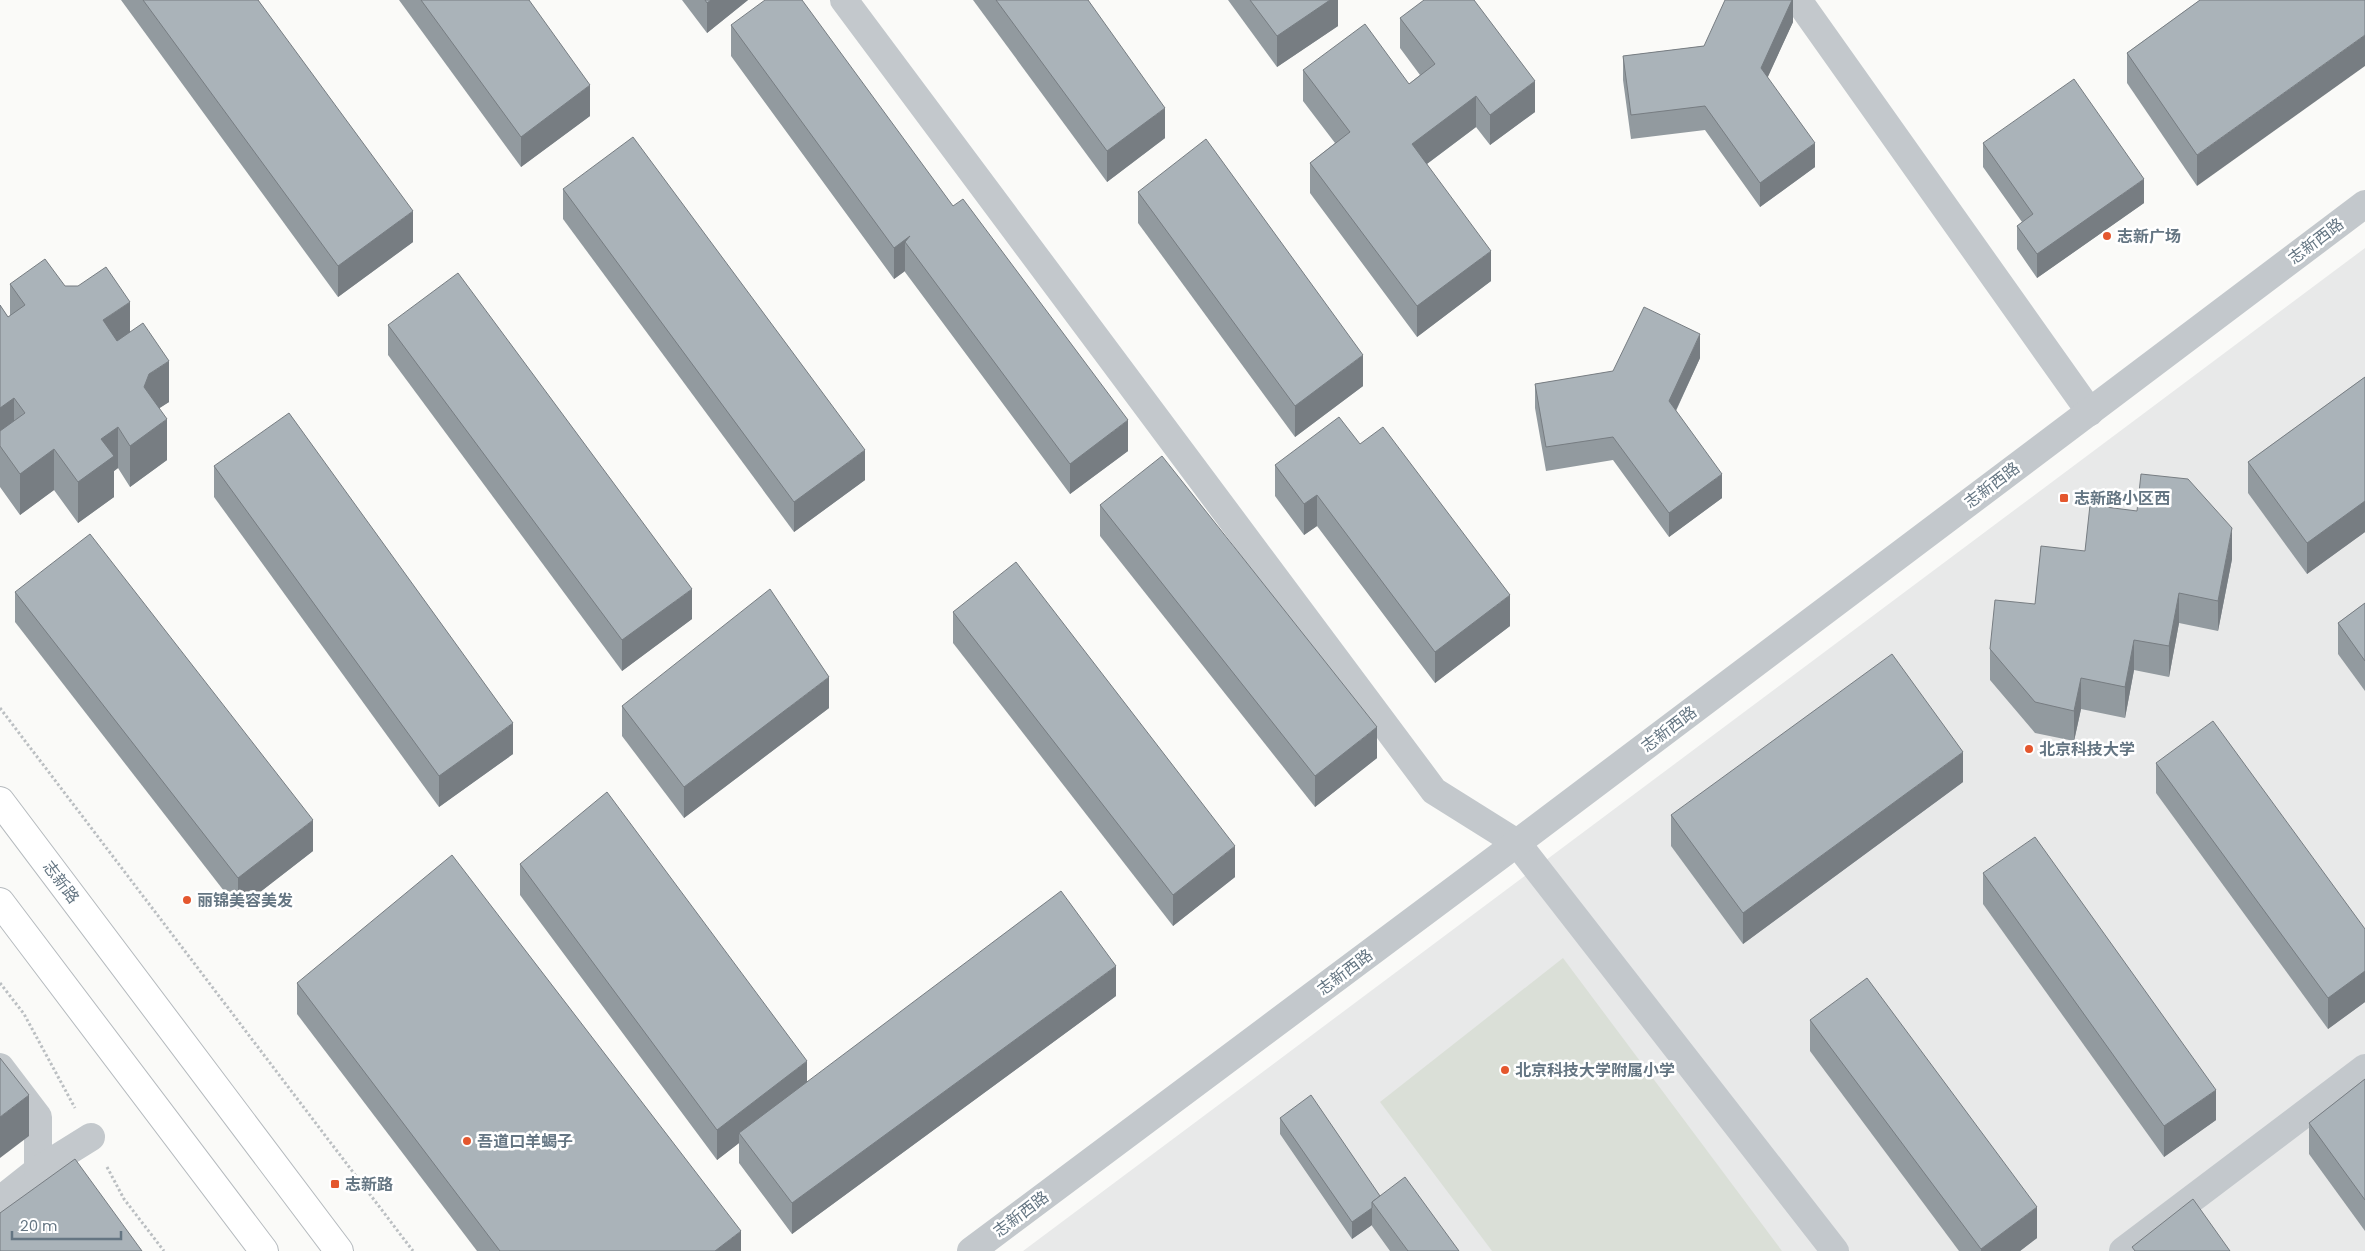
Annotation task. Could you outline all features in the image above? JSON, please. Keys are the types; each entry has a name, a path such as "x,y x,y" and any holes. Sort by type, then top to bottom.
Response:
{"main road":[{"name":"志新路","path":"0,801 339,1251"},
{"path":"0,902 264,1251"}],"street":[{"path":"844,0 1434,790 1518,843 1835,1251"},
{"path":"1798,0 2090,412"},
{"name":"志新西路","path":"971,1251 1518,843 2365,204"},
{"path":"0,1067 38,1117 38,1170"},
{"path":"2123,1251 2365,1068"},
{"path":"0,1200 38,1170 91,1137"}],"path":[{"path":"0,708 413,1251"}],"shaded area":[{"name":"北京科技大学","path":"2365,248 2365,1251 1023,1251"},
{"path":"1563,958 1782,1251 1492,1251 1380,1102"}],"building":[{"path":"143,0 258,0 413,211 338,266"},
{"path":"421,0 529,0 590,85 521,137"},
{"path":"765,0 802,0 953,206 963,199 1128,420 1070,464 905,242 910,236 894,248 731,25"},
{"path":"996,0 1088,0 1165,108 1107,151"},
{"path":"1250,0 1330,0 1277,36"},
{"path":"1424,0 1474,0 1535,81 1490,115 1476,96 1412,144 1491,251 1417,306 1310,163 1350,132 1303,70 1365,24 1409,84 1435,64 1400,18"},
{"path":"1725,0 1792,0 1761,68 1815,143 1760,183 1705,106 1631,115 1623,56 1704,46"},
{"path":"2200,0 2365,0 2365,35 2197,155 2127,53"},
{"path":"2074,79 2144,179 2037,254 2017,226 2033,214 1983,143"},
{"path":"633,137 865,450 794,502 563,189"},
{"path":"1206,139 1363,355 1295,406 1138,192"},
{"path":"45,259 65,286 78,286 106,267 130,302 103,320 117,341 143,323 169,361 149,374 144,387 167,419 130,446 118,427 101,439 114,456 78,482 54,449 20,474 0,446 0,431 25,413 14,398 0,408 0,305 8,317 25,305 10,284"},
{"path":"458,273 692,589 622,640 388,325"},
{"path":"1644,307 1700,334 1669,401 1722,474 1669,513 1613,437 1546,447 1535,384 1613,371"},
{"path":"2365,377 2365,501 2307,543 2248,462"},
{"path":"289,413 513,723 439,776 214,466"},
{"path":"1339,417 1360,444 1383,427 1510,595 1435,652 1317,495 1304,504 1275,465"},
{"path":"1162,456 1377,727 1315,776 1100,505"},
{"path":"2141,474 2188,479 2232,528 2218,601 2179,593 2169,646 2134,640 2125,687 2081,678 2074,711 2035,702 1990,649 1995,600 2035,604 2041,546 2085,551 2090,505 2137,511"},
{"path":"90,534 313,820 238,878 15,592"},
{"path":"1016,562 1235,846 1173,895 953,612"},
{"path":"770,589 829,677 684,787 622,706"},
{"path":"2365,603 2365,661 2338,623"},
{"path":"1892,654 1963,752 1743,913 1671,815"},
{"path":"2213,721 2365,929 2365,971 2328,998 2156,763"},
{"path":"607,792 807,1061 717,1130 520,864"},
{"path":"2035,837 2216,1090 2164,1126 1983,873"},
{"path":"452,855 741,1231 715,1251 500,1251 297,983"},
{"path":"1061,891 1116,966 792,1203 739,1133"},
{"path":"1867,978 2037,1207 1981,1249 1810,1020"},
{"path":"0,1058 29,1095 0,1117"},
{"path":"2365,1079 2365,1200 2309,1123"},
{"path":"1311,1095 1380,1196 1372,1202 1372,1208 1352,1222 1280,1118"},
{"path":"75,1159 142,1251 0,1251 0,1213"},
{"path":"1405,1177 1459,1251 1408,1251 1372,1202"},
{"path":"2193,1199 2230,1251 2135,1251 2132,1247"}],"place":[{"name":"志新广场","path":"2107,236"},
{"name":"志新路小区西","path":"2064,498"},
{"name":"北京科技大学","path":"2029,749"},
{"name":"丽锦美容美发","path":"187,900"},
{"name":"北京科技大学附属小学","path":"1505,1070"},
{"name":"吾道口羊蝎子","path":"467,1141"},
{"name":"志新路","path":"335,1184"}]}
